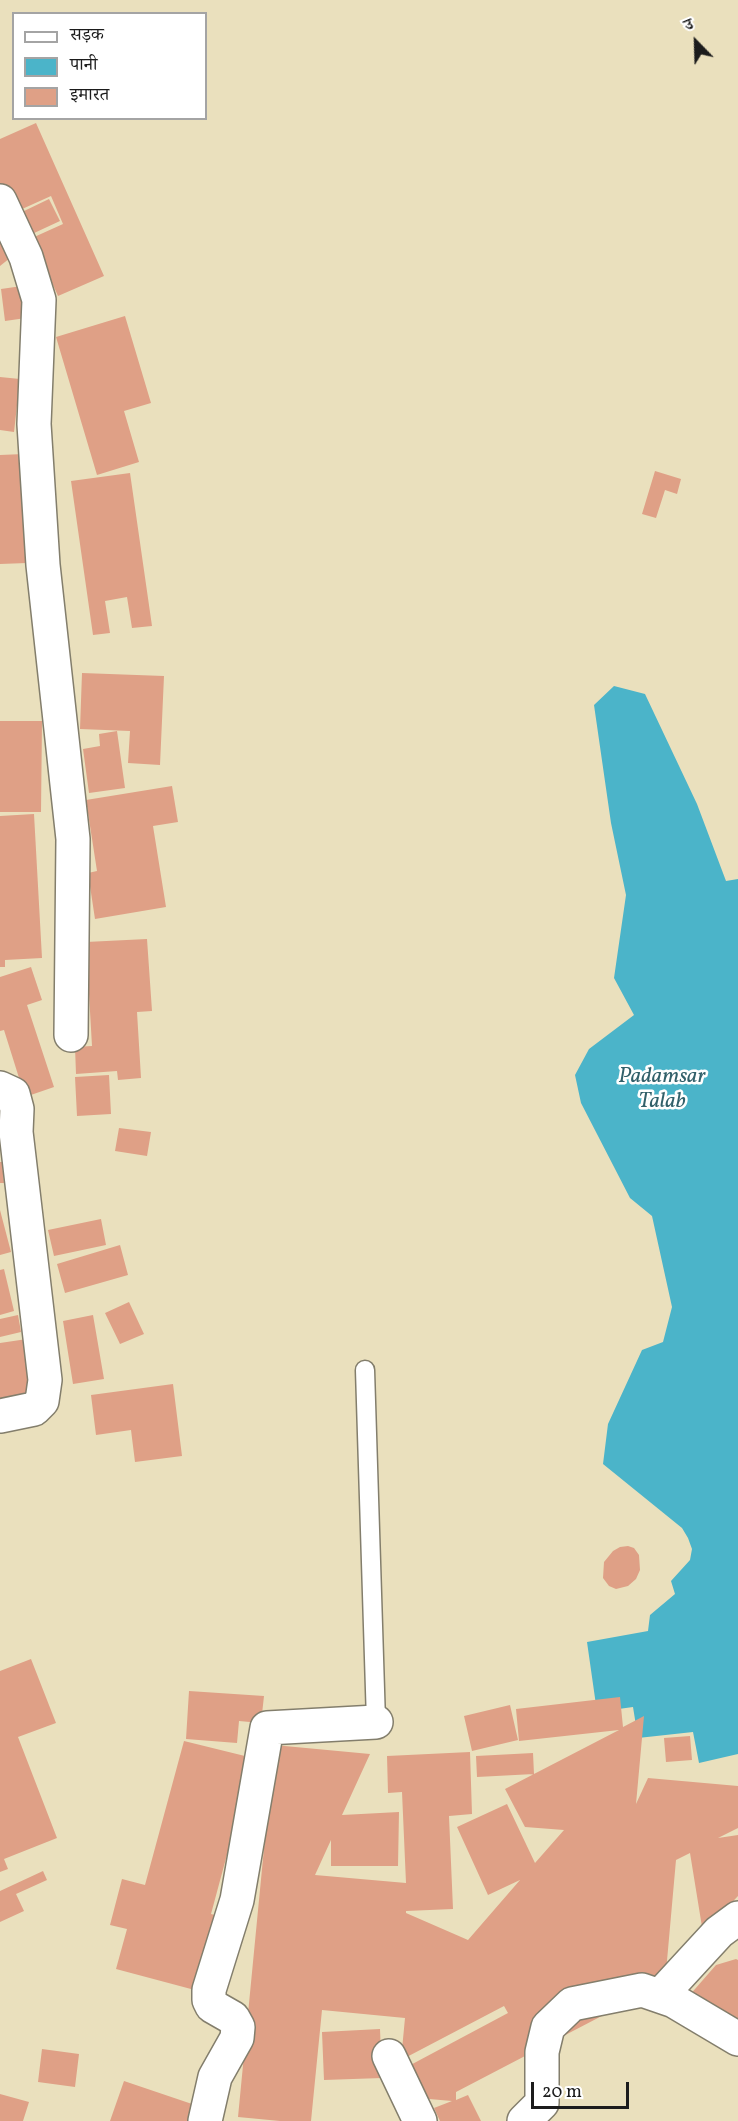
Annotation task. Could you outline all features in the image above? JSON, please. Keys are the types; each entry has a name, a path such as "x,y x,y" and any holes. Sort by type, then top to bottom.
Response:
{"street":[{"path":"0,201 26,257 39,300 34,424 43,565 73,839 71,1035"},
{"path":"0,1088 13,1094 16,1109 16,1131 45,1380 42,1401 34,1409 0,1416"},
{"path":"205,2121 215,2077 237,2038 238,2027 233,2018 212,2006 208,2000 209,1990 237,1900 267,1728 376,1722"},
{"path":"660,1996 719,1932 738,1918"},
{"path":"525,2121 542,2103 542,2052 548,2027 572,2004 642,1990 674,2001 738,2039"},
{"path":"389,2056 420,2121"}],"lane":[{"path":"365,1370 376,1722"}],"water":[{"name":"Padamsar Talab","path":"614,686 645,694 697,804 726,881 738,879 738,1754 699,1763 693,1732 638,1738 633,1707 597,1712 587,1642 648,1631 650,1615 675,1594 671,1581 690,1560 692,1549 682,1528 603,1464 608,1424 642,1350 663,1342 672,1307 652,1216 630,1198 581,1103 575,1075 589,1049 634,1015 614,978 626,895 611,823 594,705"}],"building":[{"path":"36,123 104,276 58,296 32,238 63,224 51,196 11,214 0,189 0,139"},
{"path":"49,199 60,221 32,234 22,212"},
{"path":"0,224 20,250 0,266"},
{"path":"22,286 26,318 5,321 1,289"},
{"path":"125,316 151,403 124,411 139,462 97,475 56,337"},
{"path":"0,377 20,379 14,432 0,430"},
{"path":"24,454 27,563 0,564 0,455"},
{"path":"655,471 681,479 677,494 665,490 656,518 642,514"},
{"path":"130,473 152,626 132,628 127,597 105,601 110,633 93,635 71,481"},
{"path":"82,673 164,676 160,765 128,763 130,731 80,729"},
{"path":"0,721 42,721 41,812 0,812"},
{"path":"117,731 125,788 89,793 83,749 100,746 99,734"},
{"path":"172,786 178,822 153,826 166,907 95,919 88,873 97,871 86,800"},
{"path":"34,814 42,958 5,960 5,967 0,967 0,816"},
{"path":"147,939 152,1011 137,1012 141,1078 118,1080 117,1071 76,1074 75,1047 92,1046 86,942"},
{"path":"31,967 42,1000 27,1005 54,1087 25,1097 4,1030 0,1031 0,977"},
{"path":"109,1075 111,1114 77,1116 75,1077"},
{"path":"119,1128 151,1132 147,1156 115,1151"},
{"path":"0,1162 2,1162 4,1183 0,1183"},
{"path":"0,1210 11,1252 0,1255"},
{"path":"101,1219 106,1245 54,1256 48,1230"},
{"path":"120,1245 128,1275 65,1293 57,1264"},
{"path":"4,1269 14,1311 0,1315 0,1270"},
{"path":"129,1302 144,1334 120,1344 105,1313"},
{"path":"18,1315 21,1332 0,1337 0,1319"},
{"path":"93,1315 104,1379 73,1384 63,1321"},
{"path":"27,1339 35,1396 0,1400 0,1343"},
{"path":"173,1384 182,1456 135,1462 131,1430 96,1435 91,1395"},
{"path":"628,1546 634,1548 639,1555 640,1570 636,1579 628,1586 616,1589 609,1586 603,1578 604,1562 613,1551"},
{"path":"31,1659 56,1723 18,1737 57,1838 4,1859 8,1869 0,1872 0,1671"},
{"path":"189,1691 264,1696 261,1723 239,1721 237,1743 186,1739"},
{"path":"620,1697 623,1727 644,1716 636,1804 648,1778 738,1786 738,1828 718,1838 738,1835 738,1896 703,1933 690,1853 676,1860 665,1983 456,2092 456,2100 468,2095 481,2121 440,2121 434,2108 452,2101 418,2098 403,2069 508,2013 504,2006 401,2060 405,2018 322,2010 311,2121 238,2117 274,1745 370,1754 342,1815 399,1812 398,1866 331,1866 331,1840 315,1875 406,1883 402,1792 388,1793 387,1756 470,1752 472,1814 449,1816 453,1909 406,1911 406,1913 468,1940 520,1880 488,1895 457,1827 507,1804 535,1863 564,1830 525,1827 505,1789 619,1730 519,1741 516,1709"},
{"path":"510,1705 518,1740 472,1751 464,1716"},
{"path":"690,1736 692,1760 666,1762 664,1738"},
{"path":"184,1741 253,1758 211,1914 226,1918 206,1993 116,1969 127,1929 110,1925 122,1879 145,1885"},
{"path":"533,1753 534,1774 477,1777 476,1756"},
{"path":"43,1871 47,1880 16,1894 24,1911 0,1922 0,1891"},
{"path":"738,1960 738,2024 688,1997 716,1965"},
{"path":"380,2029 382,2078 324,2080 322,2032"},
{"path":"42,2049 79,2054 75,2087 38,2082"},
{"path":"124,2081 192,2104 190,2121 110,2121"},
{"path":"0,2094 29,2102 23,2121 0,2121"}]}
